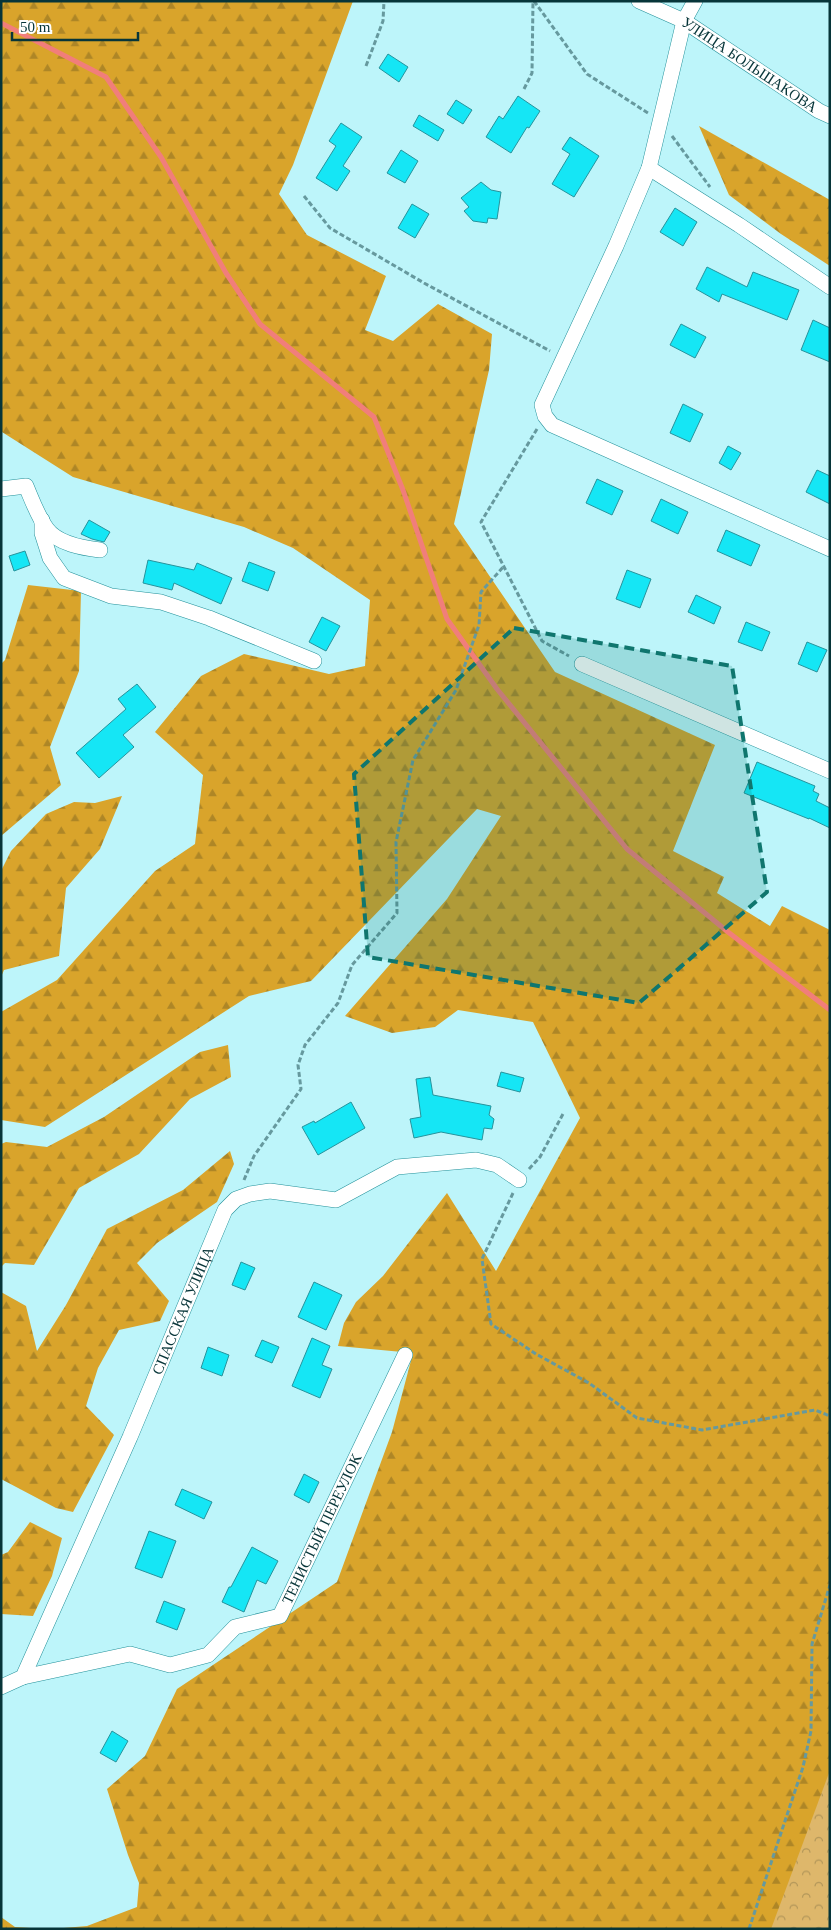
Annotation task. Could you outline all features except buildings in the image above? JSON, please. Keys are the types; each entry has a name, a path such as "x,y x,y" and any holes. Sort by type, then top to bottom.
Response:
{"street":[{"name":"УЛИЦА БОЛЬШАКОВА","path":"639,1 684,21 819,111 830,116"},
{"path":"695,1 684,21 649,168 564,358 544,411 552,426 830,548"},
{"path":"649,168 739,225 830,287"},
{"path":"1,489 26,486 46,528 55,537 82,548 100,550"},
{"path":"42,520 42,533 50,558 64,578 111,596 161,602 209,618 314,661"},
{"path":"582,664 830,771"},
{"path":"236,1199 250,1194 270,1191 336,1200 397,1167 476,1160 497,1165 519,1180"},
{"name":"СПАССКАЯ УЛИЦА","path":"23,1677 130,1437 225,1210 236,1199"},
{"name":"ТЕНИСТЫЙ ПЕРЕУЛОК","path":"23,1677 130,1654 170,1666 208,1656 235,1627 280,1616 405,1354"},
{"path":"1,1687 23,1677"}],"path":[{"path":"366,66 383,21 384,1"},
{"path":"524,89 532,73 533,1"},
{"path":"533,1 587,74 660,121 711,188"},
{"path":"304,196 330,228 424,283 564,358"},
{"path":"544,411 481,522 542,641 582,664"},
{"path":"236,1199 254,1156 301,1089 298,1065 305,1046 338,1003 352,965 396,913 396,842 413,760 456,690 479,625 481,592 504,566"},
{"path":"564,1112 540,1157 519,1180 482,1259 492,1324 536,1354 590,1383 637,1418 702,1430 815,1410 830,1416"},
{"path":"749,1929 803,1767 811,1731 812,1644 830,1585"}],"highlighted area":[{"path":"514,628 732,666 767,892 639,1003 368,957 354,774"}],"green space":[{"path":"1,1 353,1 293,165 279,194 307,235 386,276 365,330 393,341 438,304 492,334 489,370 454,524 555,672 715,745 673,851 724,877 717,893 770,926 782,906 830,930 830,1929 52,1929 87,1926 137,1907 139,1883 107,1789 145,1756 177,1689 337,1582 392,1432 413,1353 338,1346 344,1323 356,1302 383,1276 447,1193 496,1271 580,1118 533,1022 458,1010 435,1027 392,1033 345,1016 447,899 501,816 477,809 311,981 249,996 45,1127 1,1120 1,1012 57,980 155,871 195,844 203,775 155,732 201,676 244,654 329,674 365,666 370,600 293,548 244,527 73,477 2,432"},
{"path":"699,126 830,200 830,266 781,234 729,195"},
{"path":"28,585 81,591 79,671 50,747 61,785 1,836 1,664 5,660"},
{"path":"122,796 100,849 66,888 59,956 4,970 1,977 1,871 11,851 46,814 74,802 95,803"},
{"path":"228,1045 231,1077 190,1099 139,1154 79,1188 34,1265 5,1263 1,1267 1,1144 6,1142 47,1147 104,1117 200,1052"},
{"path":"230,1151 234,1164 217,1202 157,1243 137,1263 169,1301 160,1321 119,1330 98,1368 86,1406 114,1435 73,1512 56,1508 1,1479 1,1292 26,1306 37,1351 66,1305 107,1229 183,1190"},
{"path":"30,1522 62,1538 52,1576 33,1616 1,1614 1,1555 8,1552"},
{"path":"829,1773 830,1929 771,1929"},
{"path":"1,1917 15,1927 46,1929 1,1929"}],"waterway":[{"path":"1,23 106,77 161,157 226,273 260,324 374,417 403,490 447,619 497,689 627,849 728,932 830,1010"}]}
